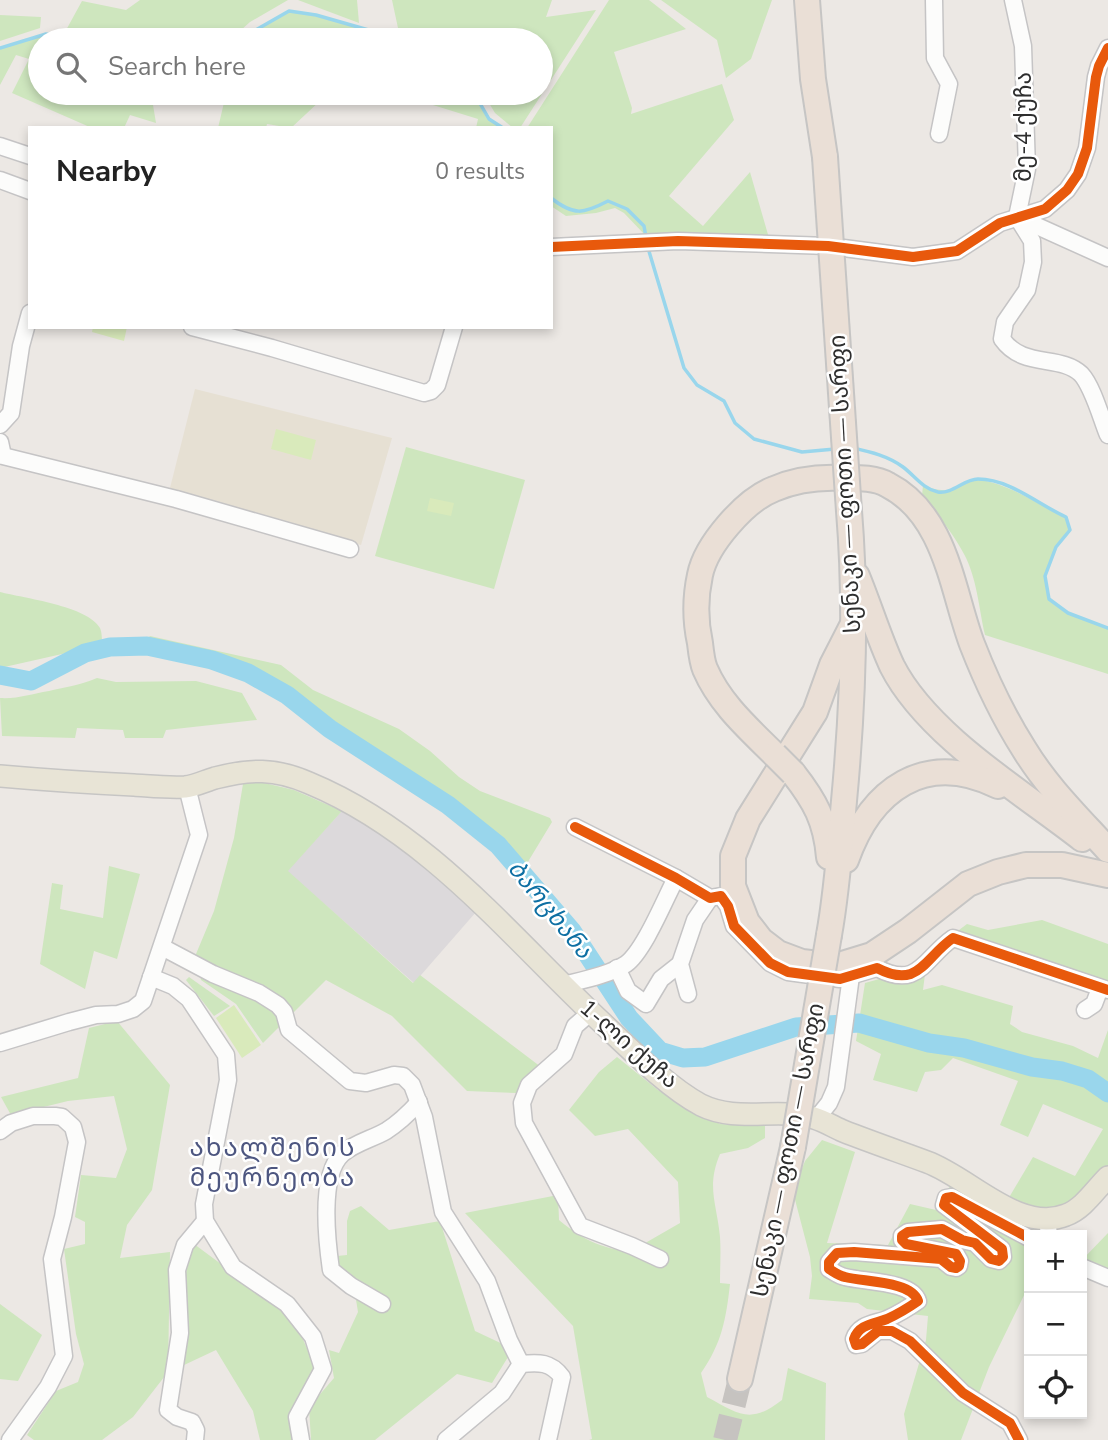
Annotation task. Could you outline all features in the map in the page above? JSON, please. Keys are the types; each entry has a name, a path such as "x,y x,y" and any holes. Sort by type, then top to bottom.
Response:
{"highway":[{"name":"სენაკი — ფოთი — სარფი","path":"740,1379 793,1147 831,924 851,729 854,569 825,156 813,79 807,0"},
{"path":"831,924 827,833 820,812 793,773 732,713 705,668 695,619 701,573 717,540 744,508 772,489 808,479 865,478 888,484 927,519 938,541 974,648 991,689 1024,750 1058,796 1108,850"},
{"path":"854,569 892,666 909,693 967,751 1108,860"},
{"path":"853,624 832,665 815,712 748,819 733,856 733,886 747,922 761,940 778,953 802,962 836,966 872,955 908,931 968,884 998,872 1026,864 1062,864 1108,875"},
{"path":"836,887 852,844 871,810 899,784 922,775 951,771 976,775 1035,803"}],"main road":[{"name":"1-ლი ქუჩა","path":"0,776 187,787 246,772 274,771 305,781 344,798 384,822 423,851 572,983 591,1012 669,1082 702,1105 731,1115 797,1115 817,1118 842,1130 943,1167 1012,1211 1048,1227 1082,1204 1108,1177"}],"street":[{"path":"934,0 936,58 949,84 939,134"},
{"name":"მე-4 ქუჩა","path":"1013,0 1023,46 1027,157 1017,217"},
{"path":"553,247 659,241 828,246 912,257 957,251 1000,223 1045,209 1067,190 1078,174 1087,148 1098,66 1108,48"},
{"path":"0,146 28,155"},
{"path":"0,180 28,190"},
{"path":"1017,217 1108,258"},
{"path":"1017,217 1032,241 1033,262 1027,290 1005,322 1002,339 1008,348 1022,356 1074,369 1082,375 1108,435"},
{"path":"0,425 11,413 21,346 28,320"},
{"path":"200,329 424,393 437,385 453,329"},
{"path":"0,442 4,456 176,499 350,549"},
{"path":"0,1043 96,1015 118,1014 133,1009 143,1001 199,835 187,787"},
{"path":"575,827 710,898 721,896 728,906 734,926 770,962 788,972 840,979 877,968 890,975 902,976 926,966 942,946 953,938 1104,989 1094,1004 1085,1010"},
{"path":"572,983 614,969 635,955 676,878"},
{"path":"614,969 628,991 646,1004 661,979 680,964 695,919 710,898"},
{"path":"162,947 213,974 259,993 278,1005 284,1012 289,1030 350,1081 366,1083 394,1075 402,1076 412,1086 419,1102 443,1212 487,1281 509,1340 522,1364"},
{"path":"680,964 688,994"},
{"path":"817,1118 829,1103 836,1087 851,976"},
{"path":"151,978 173,986 189,999 226,1055 228,1080 204,1205 205,1221 233,1267 287,1304 313,1337 323,1369 298,1417 301,1440"},
{"path":"591,1012 575,1027 564,1054 529,1086 522,1103 524,1123 580,1226 660,1259"},
{"path":"383,1304 351,1286 331,1270 327,1245 327,1210 331,1170 342,1154 387,1130 419,1102"},
{"path":"0,1131 11,1123 33,1116 55,1116 62,1117 73,1127 77,1142 52,1259 64,1356 48,1387 7,1438"},
{"path":"1019,1440 1010,1423 963,1393 910,1341 892,1331 878,1331 862,1344 856,1345 856,1333 866,1325 886,1319 918,1301 916,1295 906,1288 842,1277 829,1269 829,1262 836,1253 854,1252 941,1259 956,1268 960,1261 956,1254 906,1244 902,1240 902,1236 908,1233 942,1229 962,1240 975,1243 991,1259 999,1261 1003,1257 1002,1249 944,1205 946,1198 952,1197 1024,1235"},
{"path":"195,1440 196,1430 192,1422 177,1417 168,1410 180,1333 177,1270 185,1245 205,1221"},
{"path":"1087,1269 1108,1278"},
{"path":"522,1364 541,1362 557,1370 562,1377 548,1440"},
{"path":"446,1440 502,1394 522,1364"}],"shaded area":[{"path":"195,389 392,438 361,545 169,492"},
{"path":"342,811 363,817 435,874 476,912 414,983 287,871"}],"green space":[{"path":"140,0 288,0 243,28 67,28 82,1 126,10"},
{"path":"298,0 357,0 359,23"},
{"path":"392,0 552,0 546,17 596,10 553,77 553,28 398,28"},
{"path":"609,0 649,0 686,29 614,52 632,108 631,114 722,84 734,120 669,196 703,226 750,172 769,238 645,235 624,213 615,208 566,216 553,207 553,126 528,126 542,105 553,105 553,87"},
{"path":"661,0 772,0 751,59 726,78 717,40"},
{"path":"289,11 316,15 362,28 259,28"},
{"path":"0,15 41,17 40,28 28,28 28,32 0,41"},
{"path":"28,39 28,59 16,55 0,85 0,48"},
{"path":"28,61 28,100 12,93"},
{"path":"39,105 153,105 156,123 130,115 125,126 87,126"},
{"path":"223,105 316,105 293,126 218,126"},
{"path":"433,105 481,105 489,119 500,126 476,126 478,119"},
{"path":"490,105 535,105 521,126 511,126 495,113"},
{"path":"93,329 127,329 124,341 92,332"},
{"path":"276,429 316,440 311,460 271,449"},
{"path":"406,447 525,480 494,589 375,556"},
{"path":"976,479 1011,490 1066,517 1070,530 1056,547 1045,576 1049,599 1068,613 1108,628 1108,674 985,635 975,583 968,563 950,531 922,496 923,485 938,490 950,490"},
{"path":"430,498 454,503 451,516 427,511"},
{"path":"0,592 54,604 83,614 100,628 102,645 0,668"},
{"path":"150,636 281,665 313,690 399,729 480,791 550,818 552,822 523,870 504,846 451,801 391,758 250,667 144,643"},
{"path":"97,678 116,682 196,681 242,693 257,720 166,730 163,738 125,738 123,730 77,728 75,738 2,736 0,698 49,691"},
{"path":"244,778 294,790 342,811 288,871 413,983 420,975 541,1067 517,1093 467,1091 392,1016 326,980 263,1043 236,1004 201,980 196,954 214,911 234,838"},
{"path":"109,866 140,874 117,959 94,951 85,989 40,964 52,883 63,885 60,909 103,918"},
{"path":"1042,920 1108,944 1108,984 955,933 967,924 988,930"},
{"path":"926,966 923,990 942,985 1013,1006 1010,1024 1022,1032 1073,1046 1098,1058 1108,1030 1108,1170 1066,1215 1004,1206 1033,1157 1075,1176 1103,1129 1043,1104 1028,1137 1000,1125 1018,1081 953,1058 941,1070 925,1072 917,1092 873,1080 881,1054 856,1041 865,983"},
{"path":"189,977 230,1006 214,1016 186,980"},
{"path":"234,1005 261,1045 242,1058 216,1018"},
{"path":"117,1021 170,1085 152,1190 127,1225 120,1258 170,1252 168,1372 133,1417 102,1440 34,1440 27,1435 56,1391 78,1382 84,1364 76,1334 64,1249 85,1244 85,1222 75,1217 81,1175 116,1178 127,1149 114,1096 68,1101 11,1115 1,1097 78,1078 89,1028"},
{"path":"617,1057 658,1090 720,1124 765,1126 765,1138 748,1148 720,1154 716,1166 713,1186 720,1237 720,1283 730,1284 722,1330 701,1373 707,1397 736,1412 753,1415 782,1400 788,1368 826,1383 825,1440 589,1440 592,1439 573,1326 465,1213 558,1195 559,1220 568,1228 596,1243 638,1253 647,1242 680,1223 678,1182 628,1129 595,1136 569,1110 599,1072"},
{"path":"822,1140 855,1152 827,1243 888,1245 910,1204 936,1210 954,1179 1032,1222 1035,1230 1024,1230 1024,1295 989,1367 961,1440 908,1440 904,1414 926,1340 928,1316 867,1309 858,1303 809,1299 812,1276 810,1257 793,1192 805,1161"},
{"path":"361,1206 389,1230 440,1221 475,1331 513,1349 492,1383 457,1374 375,1440 311,1440 309,1407 334,1378 329,1350 339,1353 358,1312 352,1275 327,1257 347,1255 347,1221 350,1211"},
{"path":"1108,1233 1108,1272 1087,1262 1087,1255"},
{"path":"194,1244 294,1318 316,1370 298,1440 260,1440 253,1411 216,1350 182,1366 185,1276"},
{"path":"0,1304 42,1335 18,1381 0,1379"}],"waterway":[{"path":"259,28 289,11 316,15 362,28"},
{"path":"0,48 28,39"},
{"path":"481,105 489,119 500,126"},
{"path":"553,199 566,208 579,211 592,209 608,201 627,209 644,226 646,237"},
{"path":"648,248 684,368 697,385 724,401 735,423 754,439 802,452 835,449"},
{"path":"853,448 891,460 923,485 938,492 954,489 968,481 990,480 1013,488 1066,517 1070,530 1056,547 1045,576 1049,599 1068,613 1108,628"},
{"name":"ბარცხანა","path":"0,675 31,681 85,653 110,647 147,646 212,660 248,673 287,695 330,729 448,805 498,845 572,931 629,1018 660,1051 683,1058 705,1057 796,1027 859,1023 929,1043 964,1048 1032,1067 1062,1071 1088,1079 1108,1093"}],"tunnel":[{"path":"725,1440 740,1379"}],"cycle path":[{"path":"553,247 678,241 828,246 913,257 957,251 1000,223 1045,209 1067,190 1078,174 1087,148 1096,77 1108,48"},
{"path":"575,827 710,898 721,896 728,906 734,926 770,963 788,972 840,979 877,968 891,974 903,975 920,969 953,938 1108,990"},
{"path":"1019,1440 1010,1423 963,1393 910,1341 892,1331 878,1331 862,1344 856,1345 854,1339 863,1327 891,1317 918,1301 914,1294 897,1286 841,1276 829,1269 829,1262 837,1253 854,1252 941,1259 956,1268 960,1261 956,1254 906,1244 902,1240 902,1236 908,1232 942,1229 962,1240 975,1243 991,1259 999,1261 1003,1257 1002,1249 944,1205 946,1198 952,1197 1024,1235"}],"district":[{"name":"ახალშენის მეურნეობა","path":"273,1162"}]}
